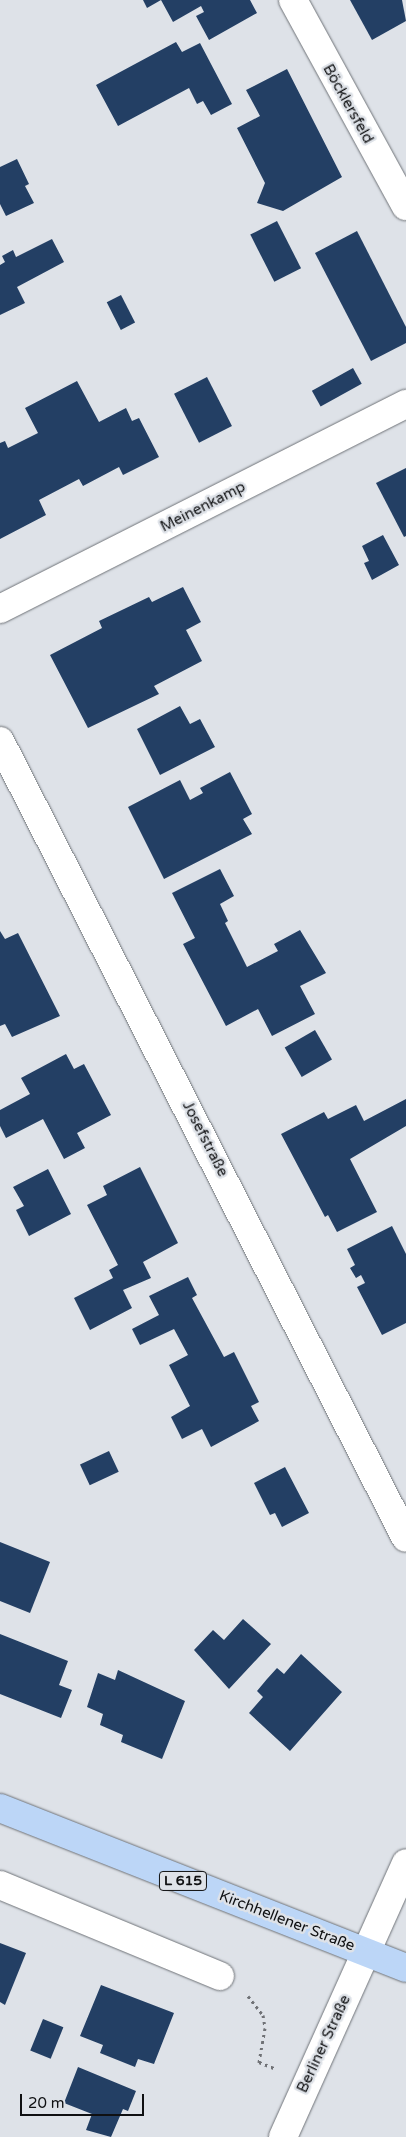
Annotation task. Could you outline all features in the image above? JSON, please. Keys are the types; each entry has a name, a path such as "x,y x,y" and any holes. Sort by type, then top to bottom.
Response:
{"main road":[{"name":"Kirchhellener Straße","path":"0,1808 406,1968"}],"street":[{"name":"Böcklersfeld","path":"293,0 406,206"},
{"name":"Meinenkamp","path":"0,609 406,404"},
{"name":"Josefstraße","path":"0,741 406,1538"},
{"path":"367,1952 406,1863"},
{"path":"0,1885 220,1976"},
{"name":"Berliner Straße","path":"283,2137 367,1952"}],"path":[{"path":"220,1976 252,1999 263,2015 266,2028 259,2062 307,2081"}],"building":[{"path":"143,0 161,0 147,8"},
{"path":"161,0 250,0 257,13 209,40 196,16 204,12 201,6 173,22"},
{"path":"350,0 402,0 406,21 372,40"},
{"path":"176,42 182,52 200,43 232,104 211,115 203,101 197,104 189,88 118,126 96,85"},
{"path":"287,69 342,177 283,211 257,203 265,183 237,128 260,116 246,90"},
{"path":"17,159 29,184 25,186 34,203 6,216 0,204 0,167"},
{"path":"277,221 301,268 274,282 250,235"},
{"path":"357,231 406,327 406,343 371,361 315,253"},
{"path":"52,239 64,262 17,287 25,303 0,315 0,265 5,262 2,256 13,250 16,257"},
{"path":"121,295 135,323 121,330 107,302"},
{"path":"353,368 362,384 321,407 312,391"},
{"path":"207,377 232,426 199,443 174,394"},
{"path":"77,381 99,422 126,408 132,421 139,418 159,457 123,475 119,467 83,486 79,479 39,500 46,515 0,539 0,443 5,441 8,448 38,433 25,408"},
{"path":"406,468 406,536 404,537 376,483"},
{"path":"383,535 399,565 372,580 364,563 369,561 362,546"},
{"path":"183,587 201,622 186,630 202,661 154,686 159,694 88,728 50,655 102,628 99,621 149,597 152,602"},
{"path":"180,706 190,724 200,719 215,747 160,775 137,729"},
{"path":"230,772 252,814 243,819 252,834 164,879 128,807 180,780 190,800 203,793 200,788"},
{"path":"220,869 234,896 220,904 228,921 225,923 247,967 278,951 274,944 300,930 326,973 300,986 315,1014 272,1036 258,1009 226,1026 183,944 195,938 172,893"},
{"path":"0,931 5,939 18,933 60,1016 12,1037 5,1024 0,1026"},
{"path":"315,1030 332,1059 302,1077 285,1048"},
{"path":"66,1054 74,1069 84,1064 111,1115 77,1133 85,1148 64,1159 43,1119 6,1138 0,1126 0,1110 30,1094 21,1078"},
{"path":"406,1099 406,1126 350,1159 377,1212 337,1232 328,1215 325,1217 281,1134 324,1112 328,1119 356,1105 364,1121"},
{"path":"140,1167 178,1243 143,1262 151,1278 123,1290 132,1308 90,1330 74,1298 113,1278 109,1270 118,1265 87,1205 107,1195 103,1186"},
{"path":"48,1169 71,1214 29,1236 16,1210 24,1206 13,1187"},
{"path":"392,1226 406,1254 406,1323 382,1335 357,1287 365,1283 361,1275 356,1278 350,1268 355,1265 347,1249"},
{"path":"188,1277 197,1295 192,1298 224,1357 234,1352 259,1402 251,1406 259,1421 211,1447 202,1429 182,1439 171,1417 190,1406 169,1365 188,1355 174,1329 140,1345 132,1329 159,1315 149,1296"},
{"path":"109,1451 119,1472 90,1485 80,1465"},
{"path":"285,1467 309,1513 282,1527 275,1513 270,1515 254,1483"},
{"path":"0,1542 50,1562 30,1613 0,1601"},
{"path":"243,1619 271,1644 229,1689 194,1650 213,1630 224,1640"},
{"path":"0,1634 68,1661 59,1685 72,1690 61,1718 0,1694"},
{"path":"301,1654 342,1692 290,1751 249,1713 263,1697 257,1691 267,1679 277,1668 284,1674"},
{"path":"118,1670 185,1701 162,1759 121,1742 123,1735 100,1725 103,1714 87,1707 98,1673 115,1680"},
{"path":"0,1943 26,1953 5,2005 0,2002"},
{"path":"101,1985 174,2013 154,2064 138,2059 135,2067 100,2053 103,2045 80,2036"},
{"path":"43,2019 63,2027 51,2059 30,2051"},
{"path":"78,2067 136,2091 128,2111 123,2109 111,2137 86,2130 92,2114 64,2103"}]}
